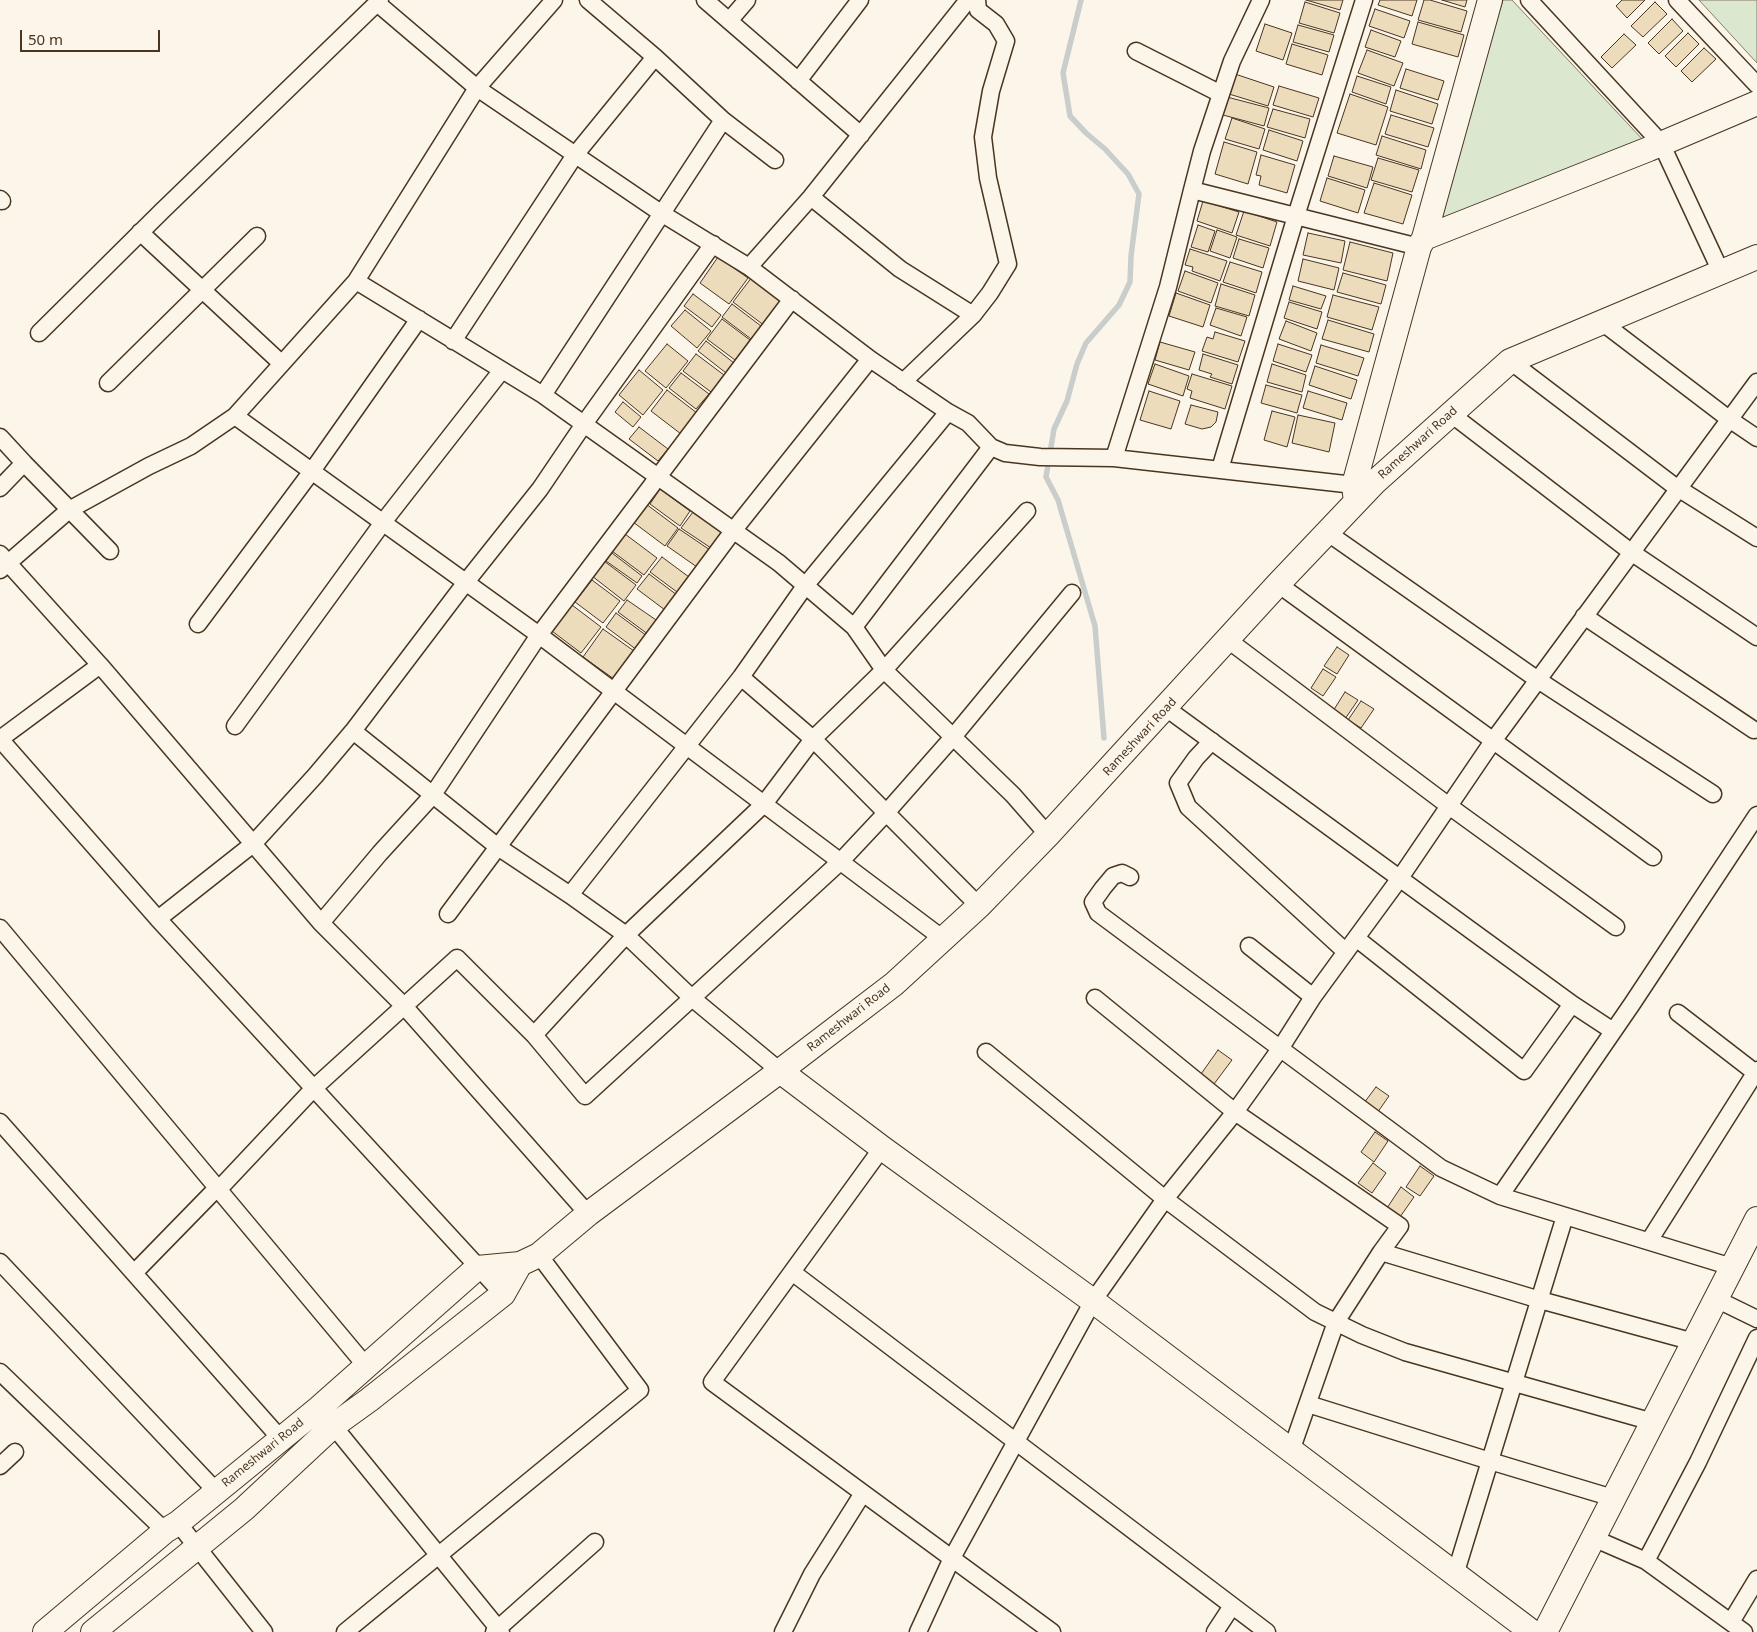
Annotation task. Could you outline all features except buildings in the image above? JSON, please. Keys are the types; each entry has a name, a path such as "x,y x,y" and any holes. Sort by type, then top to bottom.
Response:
{"main road":[{"path":"1355,494 1421,243 1490,0"},
{"path":"1421,243 1757,103"},
{"name":"Rameshwari Road","path":"529,1260 894,984 979,906 1048,835 1278,584 1328,533 1355,494 1374,482 1510,361 1757,257"},
{"path":"780,1071 882,1148 1093,1301 1532,1632"},
{"path":"1545,1632 1757,1219"},
{"path":"477,1268 529,1260"},
{"path":"92,1632 244,1509 326,1417 369,1400 503,1294 529,1260"},
{"name":"Rameshwari Road","path":"45,1632 280,1438 326,1417 366,1366 477,1268"}],"street":[{"path":"554,0 476,88 356,281 235,416 191,446 149,466 69,510 3,562 100,665 321,923 404,1006 588,1214"},
{"path":"588,0 655,57 723,120 775,160"},
{"path":"705,0 861,135"},
{"path":"730,21 747,0"},
{"path":"798,81 860,0"},
{"path":"750,268 811,197 968,0"},
{"path":"903,382 973,315 1008,264 988,178 983,136 991,91 1006,40 996,24 978,10 977,0"},
{"path":"1114,458 1168,287 1202,151 1232,61 1261,0"},
{"path":"1220,469 1296,216 1364,0"},
{"path":"1529,0 1661,143 1721,272"},
{"path":"1677,0 1757,85"},
{"path":"39,333 378,1 476,88 661,214 750,268 870,359 948,412 968,423 991,447 1005,453 1040,457 1114,458 1220,469 1355,494"},
{"path":"1136,51 1221,94"},
{"path":"454,340 575,155 655,57"},
{"path":"543,395 723,120"},
{"path":"1192,190 1296,216 1421,243"},
{"path":"811,197 900,269 973,315"},
{"path":"140,232 281,363"},
{"path":"108,383 257,236"},
{"path":"158,919 253,844 353,731 466,582 540,489 584,424 713,244"},
{"path":"356,281 543,395 779,563 854,627 884,670 1012,795 1048,835"},
{"path":"321,923 380,853 432,796 539,635 792,299"},
{"path":"198,624 312,471 419,319"},
{"path":"1603,322 1729,419 1757,438"},
{"path":"448,914 733,531 870,359"},
{"path":"1510,361 1679,489 1757,538"},
{"path":"235,726 384,521 502,370"},
{"path":"918,1632 952,1558 1093,1301 1164,1199 1235,1112 1280,1049 1313,996 1400,878 1493,741 1757,382"},
{"path":"570,895 741,677 806,586 948,412"},
{"path":"1451,414 1631,552 1757,636"},
{"path":"235,416 384,521 615,691 942,938"},
{"path":"0,437 110,551"},
{"path":"854,627 991,447"},
{"path":"0,488 24,463"},
{"path":"534,1035 626,935 764,804 813,739 884,670 1026,511"},
{"path":"1328,533 1538,680 1713,794"},
{"path":"1278,584 1653,857"},
{"path":"134,1273 217,1188 219,1189 314,1088 457,958 534,1035 585,1096 841,861 953,737 1072,593"},
{"path":"1584,616 1754,730"},
{"path":"1228,640 1449,806 1616,927"},
{"path":"100,665 0,739 158,919 477,1268 503,1294"},
{"path":"741,677 813,739 979,906"},
{"path":"1166,708 1572,1004 1613,1031"},
{"path":"353,731 498,848 570,895 626,935 692,998 780,1071"},
{"path":"1212,741 1196,758 1178,783 1188,806 1346,952"},
{"path":"1500,1196 1757,815"},
{"path":"1130,877 1122,872 1113,876 1102,888 1093,902 1098,913 1441,1168 1500,1196 1732,1267"},
{"path":"0,928 366,1366"},
{"path":"1356,938 1524,1071 1572,1004"},
{"path":"1249,946 1313,996"},
{"path":"1094,998 1235,1112 1400,1226 1336,1322 1291,1451"},
{"path":"1649,1242 1756,1072 1678,1013"},
{"path":"986,1052 1164,1199 1315,1312 1405,1352 1652,1422"},
{"path":"0,1122 280,1438"},
{"path":"882,1148 712,1382 1052,1632"},
{"path":"1455,1575 1566,1216"},
{"path":"1381,1252 1540,1300 1694,1342"},
{"path":"345,1632 640,1390 529,1260"},
{"path":"0,1262 216,1491"},
{"path":"792,1272 1266,1632"},
{"path":"1716,1299 1757,1319"},
{"path":"1646,1561 1698,1462 1757,1338"},
{"path":"0,1372 171,1527 197,1547 264,1632"},
{"path":"1308,1404 1614,1498"},
{"path":"326,1417 498,1631 595,1542"},
{"path":"0,1466 15,1452"},
{"path":"783,1632 812,1574 862,1493"},
{"path":"1593,1538 1646,1561 1738,1627 1757,1579"},
{"path":"1215,1632 1232,1606"}],"green space":[{"path":"1503,0 1512,0 1644,141 1434,229"},
{"path":"1699,0 1757,0 1757,63"}],"waterway":[{"path":"1081,0 1063,73 1070,116 1128,174 1139,194 1131,256 1130,282 1119,305 1086,343 1077,364 1067,401 1054,429 1046,477 1058,500 1095,626 1104,738"}]}
